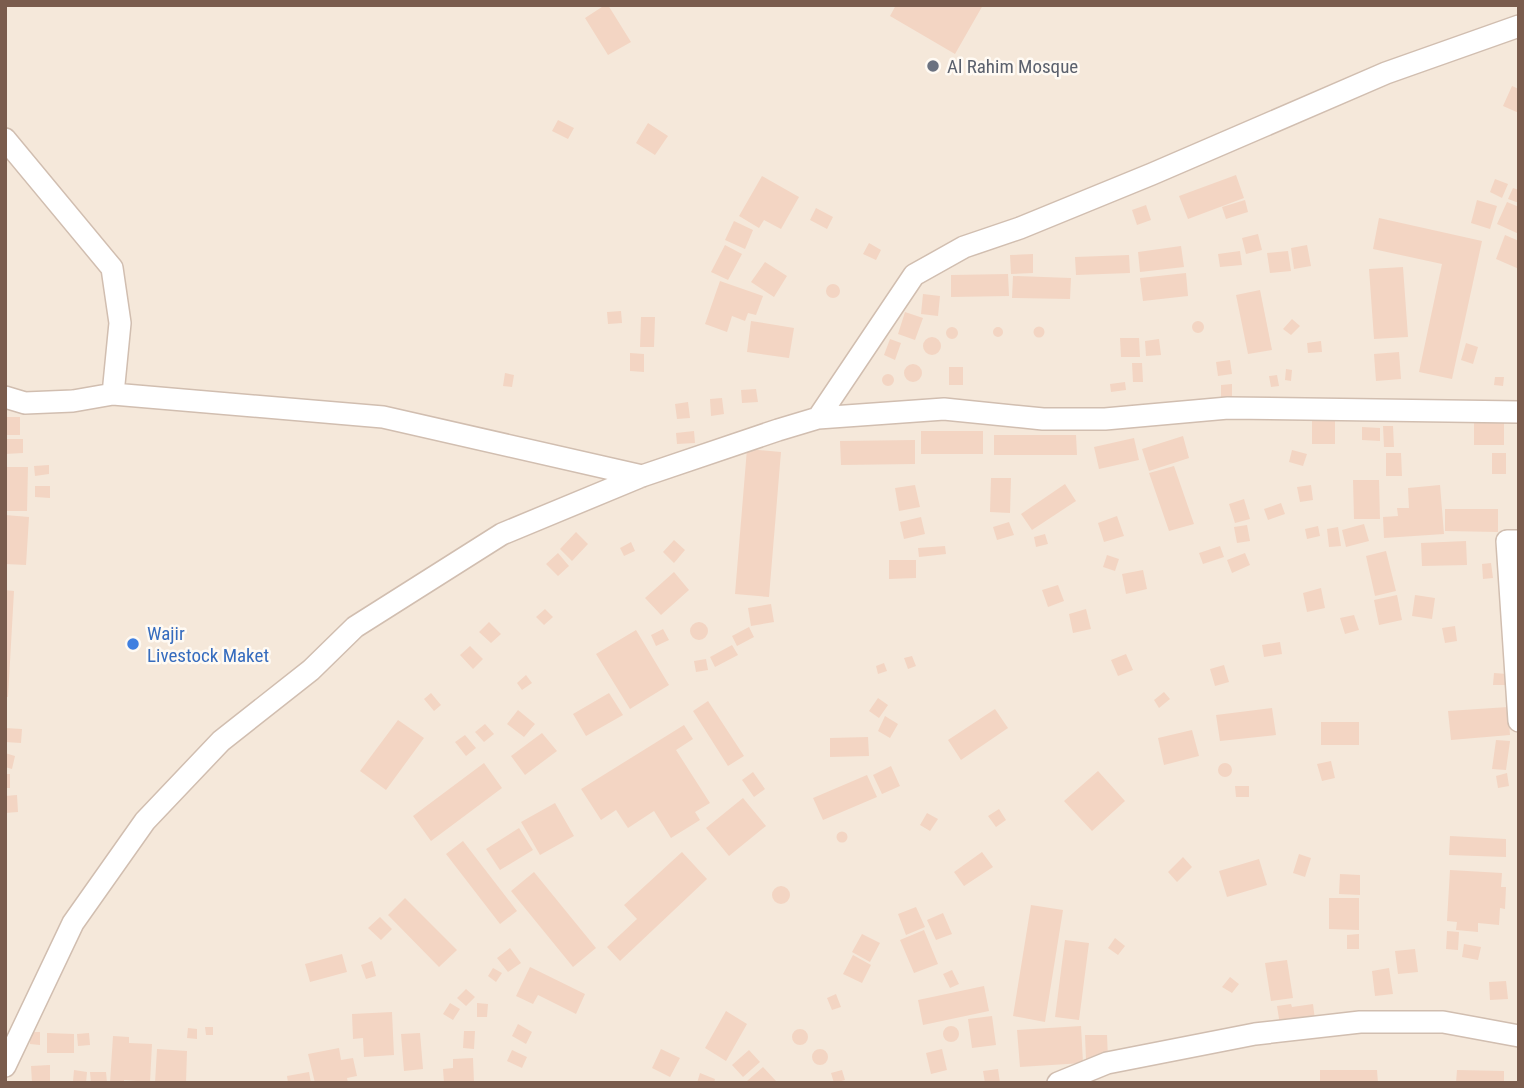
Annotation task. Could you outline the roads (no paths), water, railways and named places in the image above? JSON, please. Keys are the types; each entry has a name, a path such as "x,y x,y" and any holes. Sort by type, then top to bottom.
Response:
{"street":[{"path":"818,418 914,275 964,247 1020,228 1152,174 1386,72 1519,26"},
{"path":"5,139 112,268 120,323 113,394"},
{"path":"5,397 25,404 73,401 113,394 383,417 642,476"},
{"path":"5,1066 73,923 145,821 221,741 311,670 355,627 502,534 642,476 818,418 944,409 1043,419 1105,419 1228,408 1519,412"},
{"path":"1519,541 1507,541 1519,721"},
{"path":"1058,1083 1107,1063 1255,1034 1360,1023 1443,1022 1519,1036"}],"place":[{"name":"Al Rahim Mosque","path":"933,66"},
{"name":"Wajir Livestock Maket","path":"133,644"}]}
